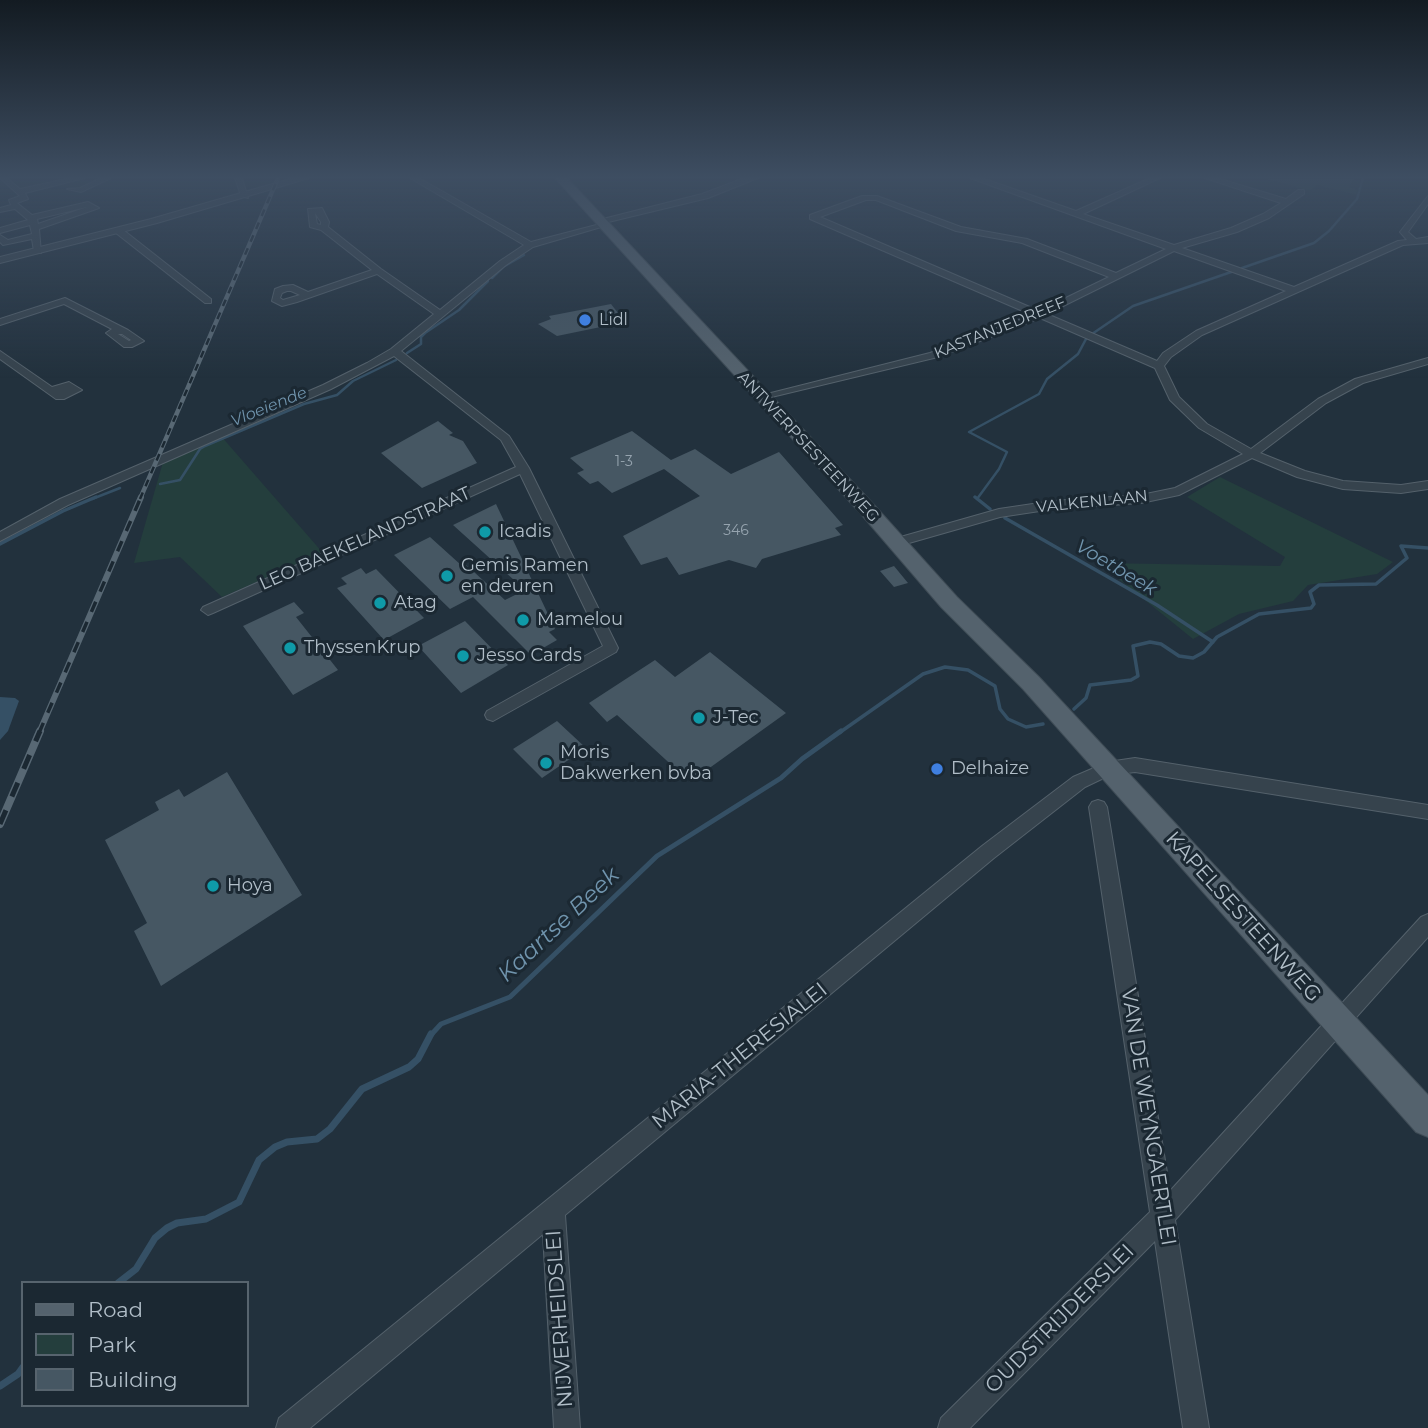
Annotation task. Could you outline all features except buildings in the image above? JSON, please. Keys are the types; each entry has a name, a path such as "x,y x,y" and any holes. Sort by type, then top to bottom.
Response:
{"main road":[{"name":"ANTWERPSESTEENWEG","path":"622,245 868,510 895,543 1059,714"},
{"name":"KAPELSESTEENWEG","path":"1059,714 1428,1119"}],"street":[{"path":"37,245 38,251"},
{"path":"0,260 63,245"},
{"path":"137,245 208,301"},
{"path":"345,245 378,271 442,314"},
{"path":"2,533 64,502 327,387 395,351 503,263 530,245"},
{"path":"876,245 1159,366 1174,398 1203,426 1252,454 1301,474 1343,485 1401,489 1428,485"},
{"path":"1031,245 1117,277"},
{"path":"1164,245 1293,290"},
{"name":"KASTANJEDREEF","path":"763,398 934,355 1040,316 1185,245"},
{"path":"1159,366 1167,355 1199,333 1397,245"},
{"path":"307,295 378,271"},
{"path":"0,322 65,301 119,330"},
{"path":"395,351 505,438 523,468 611,648 493,715"},
{"path":"0,354 49,391"},
{"name":"VALKENLAAN","path":"895,543 999,513 1053,505 1140,499 1180,491 1252,454 1322,401 1359,382 1428,361"},
{"name":"LEO BAEKELANDSTRAAT","path":"208,610 523,468"},
{"name":"MARIA-THERESIALEI","path":"289,1428 988,852 1079,782 1108,769 1135,765 1428,812"},
{"name":"VAN DE WEYNGAERTLEI","path":"1098,807 1196,1428"},
{"name":"OUDSTRIJDERSLEI","path":"951,1428 1164,1215 1428,923"},
{"name":"NIJVERHEIDSLEI","path":"554,1209 567,1428"}],"green space":[{"path":"221,436 323,553 222,597 180,557 134,563 163,462"},
{"path":"1220,477 1393,562 1377,574 1308,585 1293,601 1239,614 1193,639 1099,563 1280,566 1285,557 1187,497"}],"water":[{"path":"0,697 15,698 19,701 8,731 0,740"}],"waterway":[{"name":"Voetbeek","path":"1242,268 1309,245"},
{"name":"Vloeiende","path":"492,278 503,267 524,255"},
{"name":"Voetbeek","path":"1092,334 1133,306 1234,271"},
{"name":"Vloeiende","path":"407,353 421,344 421,337 425,333 459,310 488,281"},
{"name":"Voetbeek","path":"977,499 999,469 1007,452 969,432 1039,394 1047,379 1078,354 1086,339"},
{"name":"Vloeiende","path":"160,484 180,480 200,449 205,446 304,404 337,395 353,381 396,360"},
{"name":"Vloeiende","path":"92,499 120,488"},
{"name":"Vloeiende","path":"0,544 96,497"},
{"name":"Voetbeek","path":"977,499 990,509"},
{"name":"Voetbeek","path":"1005,518 1157,605 1213,642"},
{"name":"Kaartse Beek","path":"1213,642 1259,614 1311,608 1314,604 1310,592 1319,585 1376,584 1407,558 1401,546 1428,548"},
{"name":"Kaartse Beek","path":"1074,709 1086,698 1090,685 1131,680 1138,676 1133,646 1150,642 1161,644 1179,656 1193,658 1204,652 1213,642"},
{"name":"Kaartse Beek","path":"839,733 923,674 945,667 968,670 995,686 1000,709 1008,719 1026,727 1043,724"},
{"name":"Kaartse Beek","path":"430,1036 441,1024 510,997 657,856 781,778 841,731"},
{"name":"Kaartse Beek","path":"121,1281 136,1269 155,1238 167,1228 177,1223 206,1219 239,1202 259,1160 275,1147 287,1142 317,1139 330,1129 362,1089 409,1067 418,1059 431,1034"},
{"name":"Kaartse Beek","path":"0,1386 21,1370"}],"railway":[{"path":"140,499 249,245"},
{"path":"39,733 141,497"},
{"path":"0,824 40,731"}],"place":[{"name":"Lidl","path":"585,320"},
{"name":"Icadis","path":"485,532"},
{"name":"Gemis Ramen en deuren","path":"447,576"},
{"name":"Atag","path":"380,603"},
{"name":"Mamelou","path":"523,620"},
{"name":"ThyssenKrup","path":"290,648"},
{"name":"Jesso Cards","path":"463,656"},
{"name":"J-Tec","path":"699,718"},
{"name":"Moris Dakwerken bvba","path":"546,763"},
{"name":"Delhaize","path":"937,769"},
{"name":"Hoya","path":"213,886"}]}
